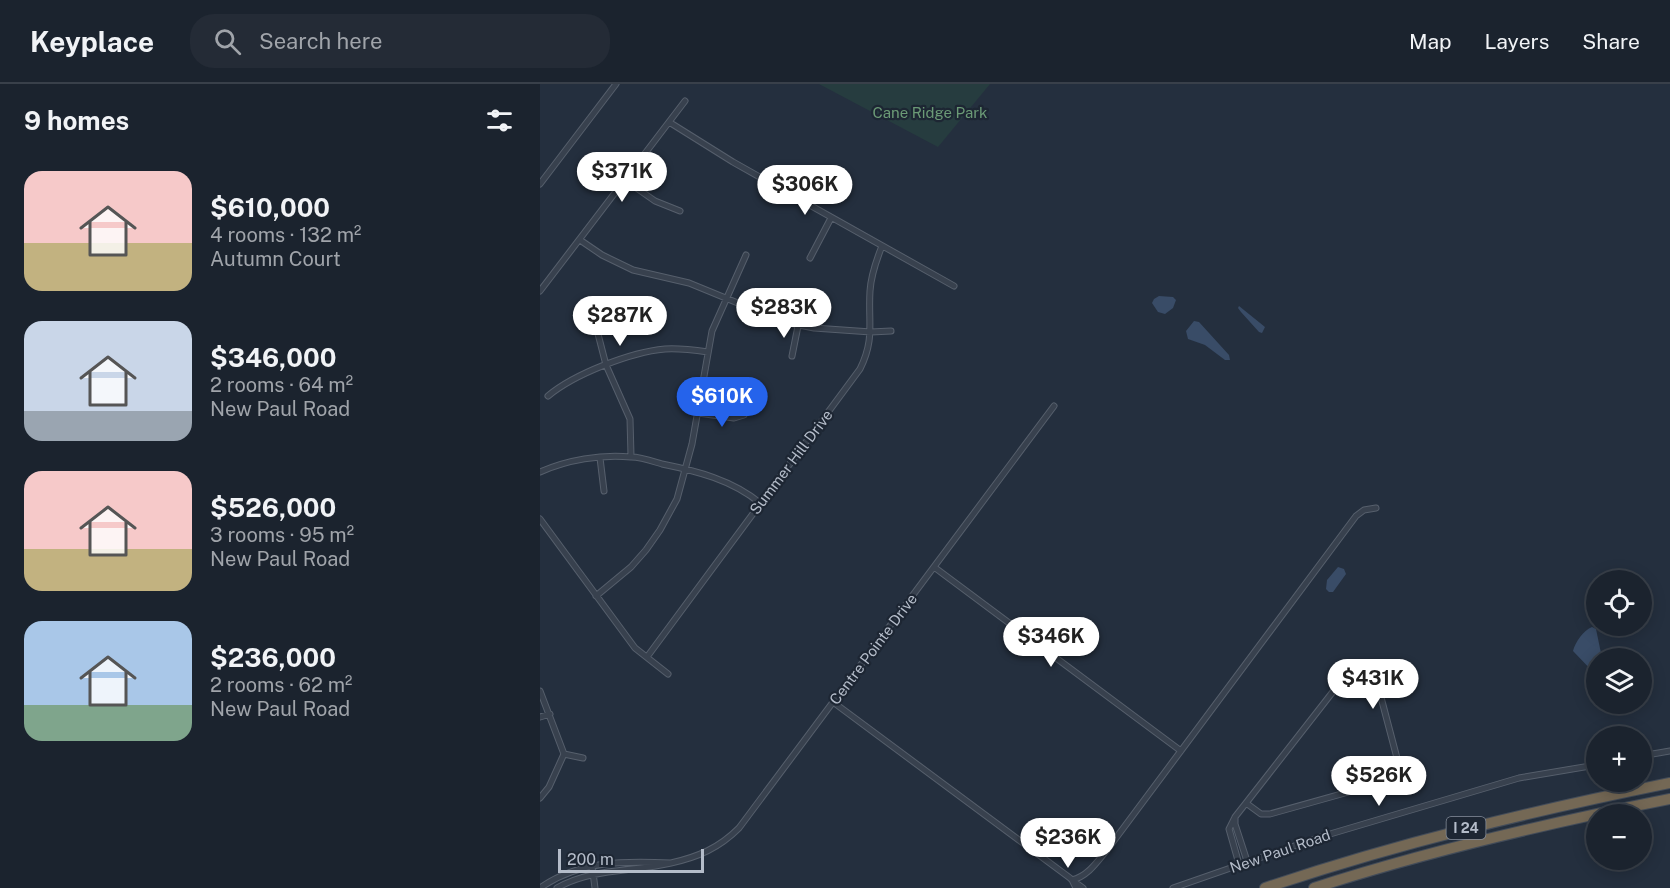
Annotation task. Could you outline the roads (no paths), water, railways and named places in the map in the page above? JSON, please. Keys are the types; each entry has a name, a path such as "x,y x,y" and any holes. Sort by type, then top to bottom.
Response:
{"highway":[{"name":"I 24","path":"1265,888 1365,856 1495,820 1670,783"},
{"name":"I 24","path":"1314,888 1471,842 1670,799"}],"street":[{"path":"540,184 616,84"},
{"path":"540,291 686,101"},
{"path":"669,122 733,162 954,286"},
{"path":"625,180 655,201 680,211"},
{"path":"810,258 831,218"},
{"path":"580,240 602,255 633,270 689,282 769,317 798,326 871,332 891,331"},
{"name":"Summer Hill Drive","path":"646,657 860,369 867,355 871,332 872,274 882,246"},
{"path":"596,596 631,567 660,530 677,499 698,413 712,331 746,255"},
{"path":"792,356 798,326"},
{"path":"598,334 606,365 630,419 631,456"},
{"path":"548,396 558,388 606,365 645,352 664,349 708,352"},
{"name":"Centre Pointe Drive","path":"557,888 575,879 594,874 640,869 705,853 722,843 739,828 1054,406"},
{"path":"698,413 734,418 744,415"},
{"path":"540,472 564,463 631,456 685,469 733,485 760,504"},
{"path":"600,458 604,491"},
{"path":"1072,880 1085,874 1107,850 1356,516 1364,510 1376,508"},
{"path":"540,519 629,640 668,674"},
{"path":"934,567 1181,751"},
{"path":"1239,864 1229,829 1235,817 1353,666 1377,685 1402,777 1270,814 1261,814 1246,803"},
{"path":"540,691 564,754 549,787 540,798"},
{"path":"834,702 1083,888"},
{"path":"540,717 550,714"},
{"path":"1652,754 1670,751"},
{"path":"564,754 583,758"},
{"name":"New Paul Road","path":"1173,888 1343,829 1528,775 1586,766"},
{"path":"1235,817 1235,824 1247,861"},
{"path":"1233,844 1240,841"},
{"name":"Centre Pointe Drive","path":"540,888 566,873 592,865 631,862 671,863"},
{"path":"592,865 595,888"},
{"path":"1072,880 1076,888"}],"water":[{"path":"1159,296 1173,297 1176,300 1173,308 1165,314 1158,312 1152,303"},
{"path":"1239,306 1265,327 1262,333 1241,312"},
{"path":"1194,321 1199,322 1229,355 1230,360 1225,360 1205,345 1188,339 1186,331"},
{"path":"1338,567 1344,569 1346,574 1333,592 1329,592 1326,589 1327,580"},
{"path":"1586,631 1586,636 1597,636 1600,648 1586,648 1586,665 1573,651"}],"park label":[{"name":"Cane Ridge Park","path":"930,112"}]}
